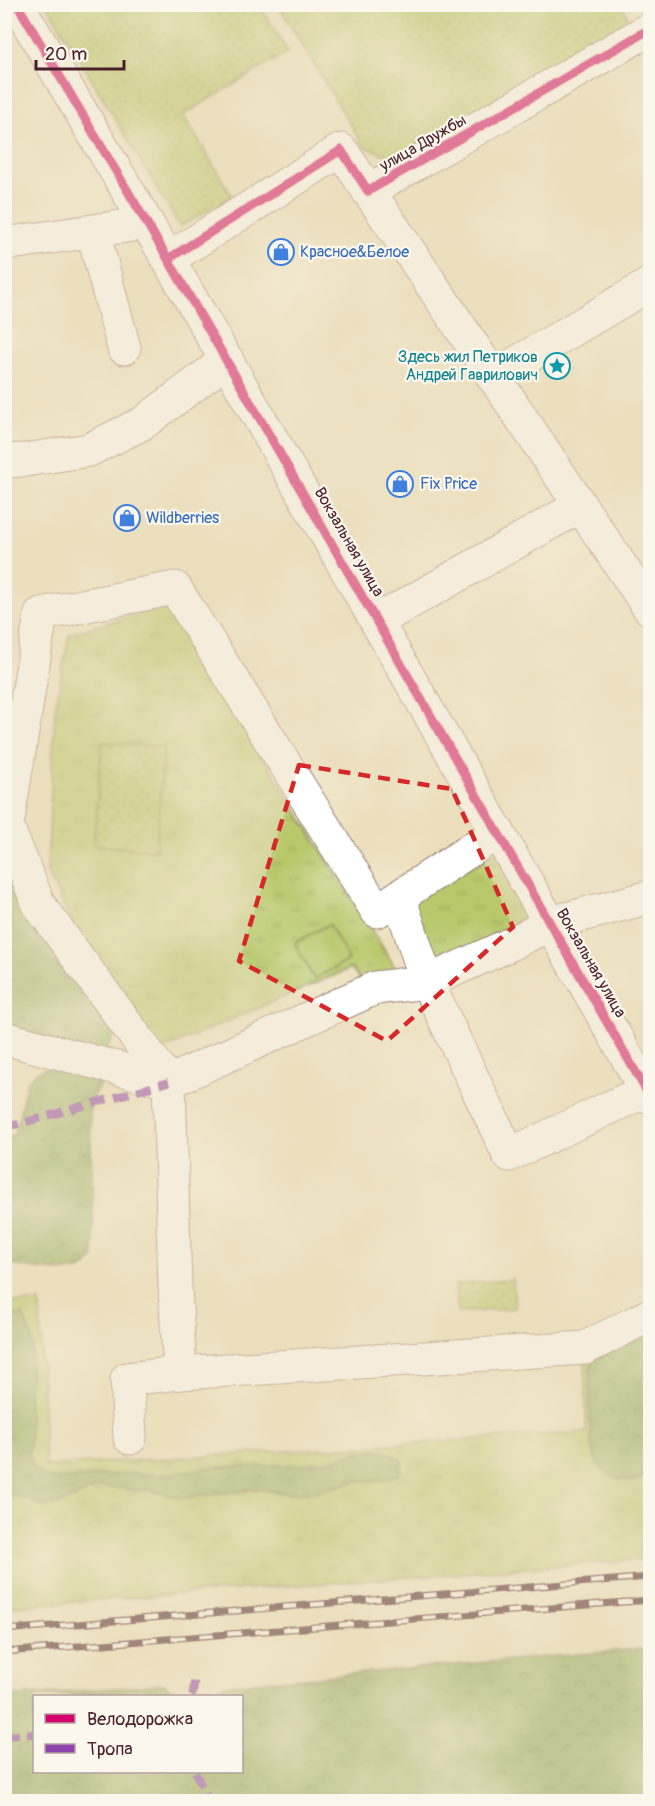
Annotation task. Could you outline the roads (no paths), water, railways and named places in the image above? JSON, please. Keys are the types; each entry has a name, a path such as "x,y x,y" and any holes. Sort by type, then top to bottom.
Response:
{"street":[{"name":"Вокзальная улица","path":"17,4 227,360 649,1093"},
{"name":"улица Дружбы","path":"168,259 342,150 368,191 651,29"},
{"path":"368,191 651,609"},
{"path":"4,244 147,223"},
{"path":"93,231 123,348"},
{"path":"493,378 651,284"},
{"path":"4,461 89,450 143,423 227,360"},
{"path":"376,621 580,507"},
{"path":"180,1373 175,1287 170,1082 39,905 6,835 16,691 41,614 175,588 377,911 498,832"},
{"path":"399,897 427,982 509,1155 649,1093"},
{"path":"4,1038 170,1082 375,988 427,982 551,923 651,897"},
{"path":"130,1438 127,1379 180,1373 585,1348 651,1315"}],"railway":[{"path":"4,1630 650,1577"},
{"path":"4,1652 650,1600"}],"place":[{"name":"Красное&Белое","path":"281,252"},
{"name":"Здесь жил Петриков Андрей Гаврилович","path":"557,366"},
{"name":"Fix Price","path":"400,484"},
{"name":"Wildberries","path":"127,518"}]}
